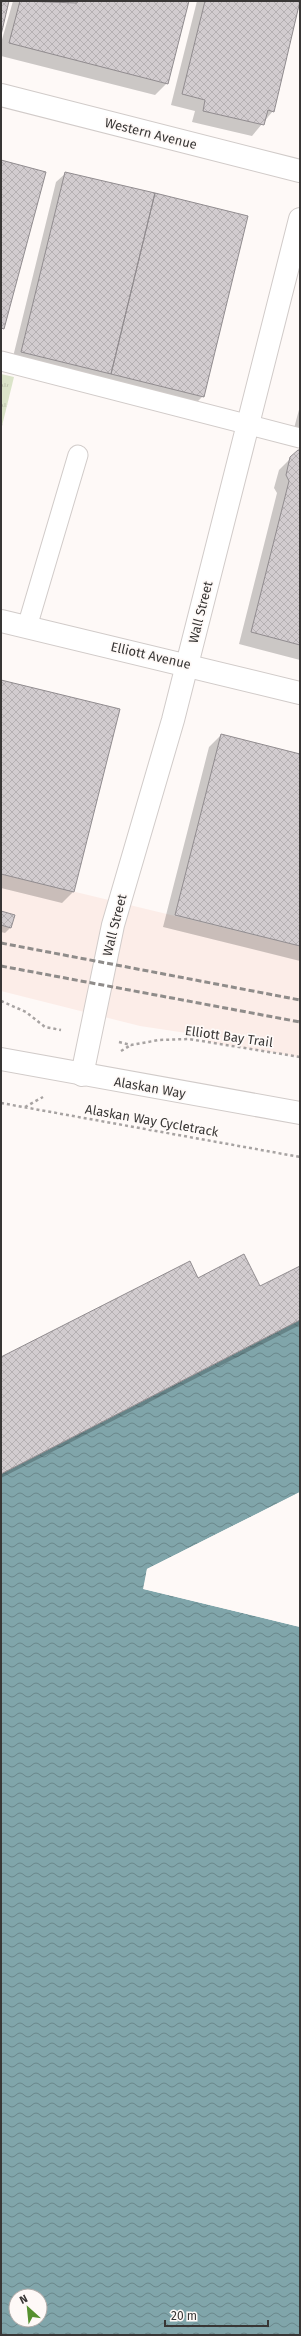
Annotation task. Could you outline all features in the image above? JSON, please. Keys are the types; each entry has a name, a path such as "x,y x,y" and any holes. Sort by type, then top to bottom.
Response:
{"main road":[{"name":"Western Avenue","path":"1,95 300,170"},
{"name":"Wall Street","path":"82,1074 113,925 187,664 300,219"},
{"name":"Elliott Avenue","path":"1,621 300,692"},
{"name":"Alaskan Way","path":"1,1059 300,1113"}],"lane":[{"path":"1,361 300,438"},
{"path":"27,627 78,455"}],"path":[{"path":"1,1001 26,1012 45,1027"},
{"name":"Elliott Bay Trail","path":"131,1045 159,1040 189,1038 300,1057"},
{"name":"Alaskan Way Cycletrack","path":"1,1103 300,1157"}],"shaded area":[{"path":"1,874 300,946 300,1057 214,1043 193,1034 140,1026 1,991"}],"green space":[{"path":"1,374 14,377 1,430"}],"water":[{"path":"300,1320 300,1492 147,1569 144,1589 300,1627 300,2335 1,2335 1,1474"}],"pier":[{"path":"300,1492 300,1495 149,1571 146,1587 300,1625 300,1627 143,1589 147,1569"}],"building":[{"path":"1,1 9,1 1,35"},
{"path":"20,1 77,3 78,1 189,1 168,84 9,43"},
{"path":"205,1 300,1 274,112 268,110 264,125 203,111 205,100 182,94"},
{"path":"1,160 46,172 4,329 1,328"},
{"path":"65,172 155,193 111,374 21,352"},
{"path":"155,193 248,216 204,397 111,374"},
{"path":"300,450 300,645 251,632 289,481 286,475 290,457"},
{"path":"1,680 120,709 74,892 1,874"},
{"path":"221,734 300,754 300,946 175,915"},
{"path":"1,911 15,915 11,928 1,925"},
{"path":"244,1254 260,1286 300,1266 300,1320 1,1474 1,1357 190,1261 198,1278"}],"railway":[{"path":"1,943 300,1000"},
{"path":"1,966 300,1022"}]}
